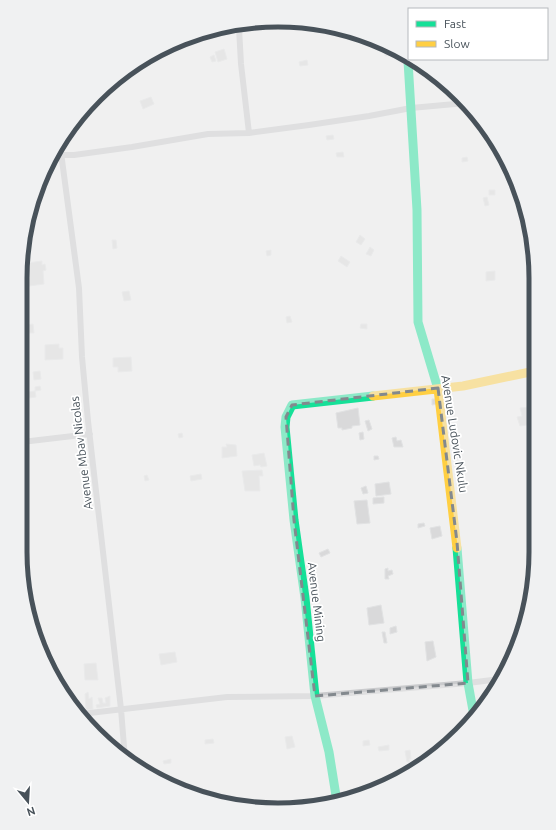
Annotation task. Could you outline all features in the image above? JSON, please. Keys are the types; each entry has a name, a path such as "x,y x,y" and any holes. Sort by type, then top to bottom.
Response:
{"street":[{"path":"239,30 241,64 249,132"},
{"name":"Avenue Ludovic Nkulu","path":"408,64 417,210 418,322 438,388 456,535 468,683 473,710"},
{"path":"62,154 132,147 208,134 249,132 362,118 411,108 458,104"},
{"name":"Avenue Mbav Nicolas","path":"62,154 79,288 82,357 124,750"},
{"path":"438,388 463,386 529,372"},
{"name":"Avenue Mining","path":"336,796 329,752 315,696 306,605 294,520 285,427 286,417 292,405 438,388"},
{"path":"27,441 90,434"},
{"path":"86,713 227,697 315,696 494,680"}],"highlighted area":[{"path":"438,388 457,542 468,683 315,696 294,520 286,417 292,405"}],"building":[{"path":"224,49 227,59 218,62 215,52"},
{"path":"385,51 392,55 392,55 385,56"},
{"path":"214,55 216,61 212,62 210,57"},
{"path":"307,60 308,65 300,66 299,62"},
{"path":"151,97 154,104 143,109 140,101"},
{"path":"333,135 334,139 327,140 326,136"},
{"path":"343,152 344,157 337,157 336,153"},
{"path":"467,157 468,161 462,162 462,158"},
{"path":"489,190 495,190 495,195 489,195"},
{"path":"487,197 489,205 485,206 483,198"},
{"path":"360,235 365,239 361,245 356,242"},
{"path":"112,240 116,240 117,248 113,249"},
{"path":"370,247 374,250 371,256 366,254"},
{"path":"271,250 271,255 267,256 266,251"},
{"path":"341,256 350,262 347,267 338,261"},
{"path":"42,261 42,265 45,264 46,270 43,271 44,284 29,286 28,263"},
{"path":"495,271 495,280 486,281 486,272"},
{"path":"129,291 131,300 124,301 122,292"},
{"path":"290,316 292,322 287,323 286,317"},
{"path":"33,324 34,333 28,333 27,325"},
{"path":"361,324 367,324 367,329 360,328"},
{"path":"59,344 59,348 63,348 63,359 45,360 45,345"},
{"path":"131,357 132,371 118,372 118,367 113,367 113,358"},
{"path":"40,371 41,379 34,380 33,372"},
{"path":"40,386 41,390 35,391 35,387"},
{"path":"35,391 36,397 27,398 27,392"},
{"path":"432,399 439,399 438,404 432,405"},
{"path":"529,407 529,425 520,426 517,417 522,416 520,408"},
{"path":"358,408 360,425 342,430 342,428 338,428 336,413"},
{"path":"369,420 372,429 368,431 365,421"},
{"path":"363,432 364,439 360,440 359,433"},
{"path":"182,433 183,437 179,438 178,434"},
{"path":"396,437 397,441 401,440 403,447 394,447 392,438"},
{"path":"226,444 236,445 237,456 222,458 222,447 227,447"},
{"path":"264,453 267,466 254,466 252,455"},
{"path":"374,456 378,456 379,459 374,460"},
{"path":"262,470 263,476 259,476 260,491 245,491 242,471"},
{"path":"201,474 202,479 191,481 190,476"},
{"path":"147,475 149,480 145,481 144,476"},
{"path":"389,482 391,494 376,496 375,484"},
{"path":"366,486 368,493 363,494 361,488"},
{"path":"384,497 384,503 373,504 373,498"},
{"path":"367,500 370,523 357,524 354,501"},
{"path":"424,523 425,526 418,528 418,524"},
{"path":"440,526 442,536 432,539 430,528"},
{"path":"328,549 330,553 321,557 319,553"},
{"path":"388,568 388,571 392,570 393,574 388,576 389,579 385,579 385,569"},
{"path":"381,605 384,623 369,625 367,608"},
{"path":"396,626 397,632 390,634 390,628"},
{"path":"382,632 385,632 387,643 384,643"},
{"path":"433,641 436,657 427,661 425,642"},
{"path":"175,652 177,662 161,665 159,654"},
{"path":"96,663 98,680 85,680 84,664"},
{"path":"88,692 89,699 92,697 93,709 86,710 85,694"},
{"path":"110,696 110,706 97,708 96,705 100,704 98,698 102,698 103,703 106,703 105,698"},
{"path":"292,736 295,747 287,749 285,737"},
{"path":"213,739 214,743 205,744 205,740"},
{"path":"369,740 370,745 363,746 363,741"},
{"path":"389,745 389,750 379,751 378,747"},
{"path":"410,750 411,759 409,759 410,762 407,762 405,751"},
{"path":"171,759 171,763 164,764 163,761"}],"traffic: fast":[{"path":"408,64 417,210 418,322 438,389"},
{"path":"336,796 329,752 315,696 305,598 294,520 285,427 286,417 292,405 373,396"},
{"path":"457,548 468,683 473,710"}],"traffic: slow":[{"path":"373,396 463,386 529,372"},
{"path":"438,389 457,548"}]}
